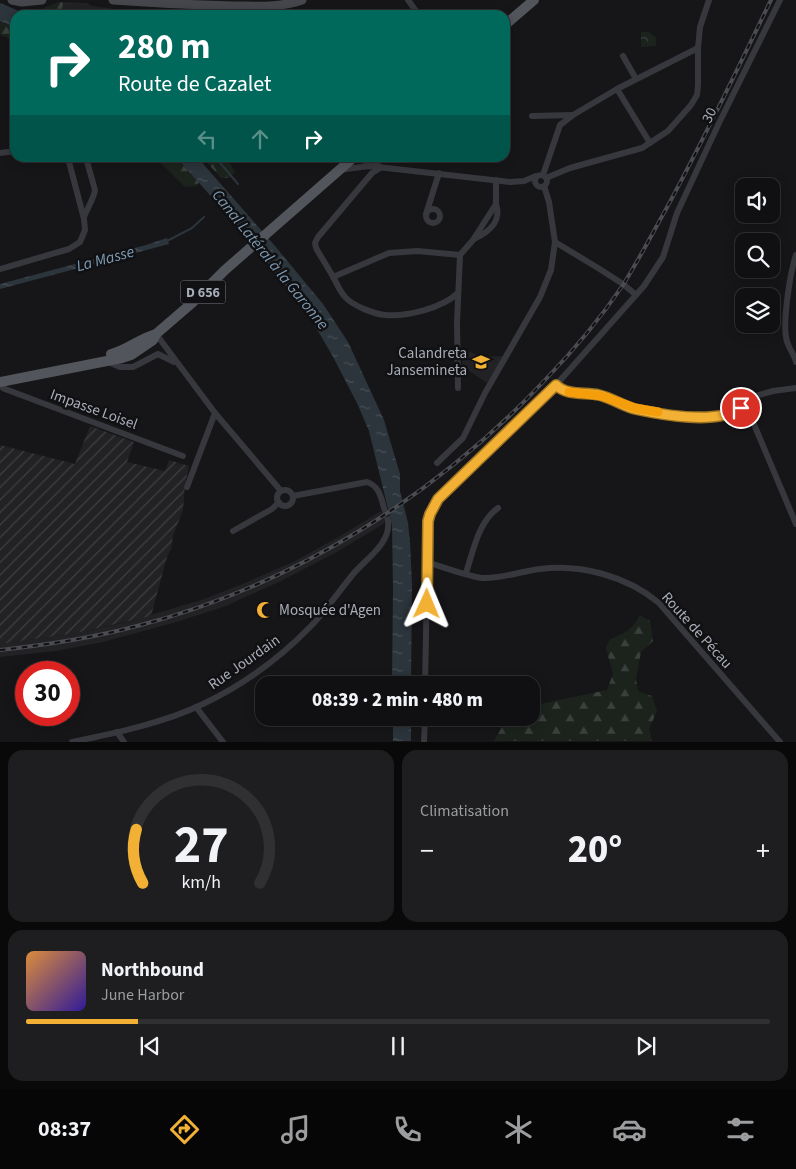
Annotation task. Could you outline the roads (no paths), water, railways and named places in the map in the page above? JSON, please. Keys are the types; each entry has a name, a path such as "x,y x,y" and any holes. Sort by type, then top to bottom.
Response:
{"main road":[{"path":"510,22 534,0"},
{"name":"D 656","path":"1,382 131,355 146,345 225,270 348,162"},
{"name":"D 656","path":"62,369 69,364 119,352 146,337 156,334"},
{"path":"104,362 119,352"}],"street":[{"path":"12,0 22,2 42,0"},
{"path":"113,0 204,6 257,6 285,5 302,0"},
{"path":"510,182 524,181 642,148 668,131 694,100 698,85 700,27 709,0"},
{"name":"30","path":"426,676 427,562 428,521 430,514 438,499 556,385 636,295 661,262 681,204 780,0"},
{"path":"437,462 463,438 485,392 540,297 551,270 555,242 549,202 541,186 534,181 542,176 560,126 573,115 617,89 698,48"},
{"path":"623,56 636,79"},
{"path":"617,89 650,143"},
{"path":"552,115 560,126"},
{"path":"532,116 573,115"},
{"path":"0,268 75,247 84,236 84,219 69,162"},
{"path":"84,219 95,190 87,162"},
{"path":"366,162 369,166"},
{"path":"375,162 379,167"},
{"path":"378,162 379,167"},
{"path":"338,170 369,166 541,186 546,183 542,176"},
{"path":"379,167 318,236 315,243 340,291 348,300 385,315 438,306 451,300 458,293"},
{"path":"426,214 439,173"},
{"path":"473,240 482,236 497,221 496,180"},
{"path":"79,200 90,202"},
{"path":"458,388 460,255 473,240 496,204"},
{"path":"555,242 623,284 636,295"},
{"path":"334,277 389,253 417,251 460,255"},
{"path":"795,357 788,348 786,335 792,270 796,255"},
{"path":"156,334 215,414 281,491"},
{"path":"104,362 120,367 133,367 158,354 177,364"},
{"name":"Impasse Loisel","path":"1,382 5,389 183,456"},
{"path":"556,385 564,391 602,396 635,408 690,417 714,418 739,410 749,398 780,389 796,388"},
{"path":"739,410 745,413 753,422 796,524"},
{"path":"187,487 215,414"},
{"path":"293,496 367,482 377,488 384,508"},
{"path":"287,490 292,492 293,496 292,503 287,506 279,502 277,496 281,491 287,490"},
{"path":"233,531 272,509 279,502"},
{"path":"466,573 481,530 493,512 498,508"},
{"name":"Rue Jourdain","path":"72,742 117,732 196,707 250,677 312,625 363,562 383,542 388,532 388,521"},
{"name":"Route de Pécau","path":"427,562 485,578 541,568 569,568 596,572 628,583 659,603 780,742"},
{"path":"196,707 222,742"},
{"path":"424,742 425,726"},
{"path":"117,732 124,742"}],"water":[{"path":"0,3 17,10 10,10 10,25 0,21"},
{"name":"Canal Latéral à la Garonne","path":"181,162 202,162 323,304 348,342 384,420 400,474 400,491 408,523 412,584 411,676 392,676 392,525 369,431 332,355 308,314 240,229"},
{"path":"167,238 169,244 0,289 0,284"},
{"path":"393,726 411,726 411,741 393,741"}],"waterway":[{"path":"219,162 238,184"},
{"name":"La Masse","path":"167,241 192,228 204,217"}],"tunnel":[{"path":"384,508 388,521"}],"railway":[{"path":"0,650 69,641 137,626 195,609 251,587 305,561 358,532 409,498 457,462 503,422 555,369 596,322 623,285 689,166 771,0"}],"place":[{"name":"Calandreta Jansemineta","path":"481,362"},
{"name":"Mosquée d'Agen","path":"265,610"}]}
